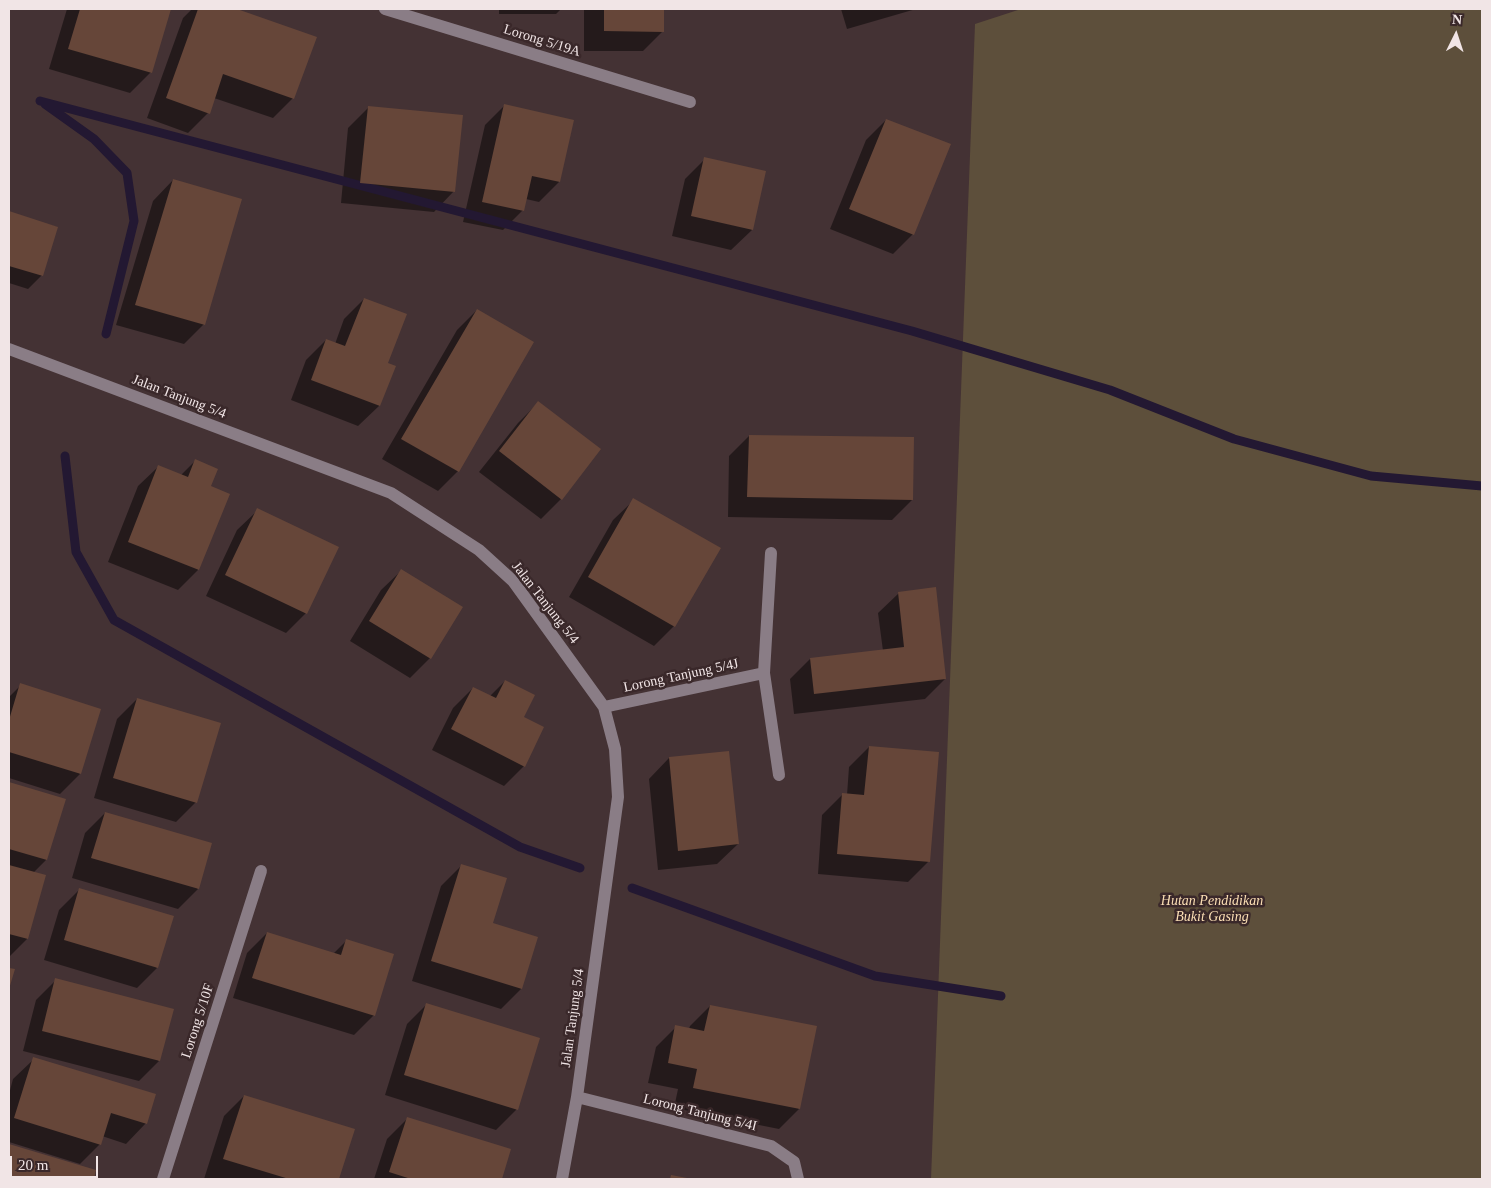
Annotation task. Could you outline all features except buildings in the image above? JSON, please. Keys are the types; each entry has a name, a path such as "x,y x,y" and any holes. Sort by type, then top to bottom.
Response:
{"street":[{"name":"Lorong 5/19A","path":"385,9 690,102"},
{"name":"Jalan Tanjung 5/4","path":"9,349 391,493 480,550 513,581 604,707 615,749 618,797 577,1097 562,1179"},
{"path":"771,553 764,673 779,775"},
{"name":"Lorong Tanjung 5/4J","path":"604,707 764,673"},
{"name":"Lorong 5/10F","path":"162,1179 261,871"},
{"name":"Lorong Tanjung 5/4I","path":"577,1097 771,1146 794,1162 798,1179"}],"green space":[{"name":"Hutan Pendidikan Bukit Gasing","path":"1021,9 1482,9 1482,1179 931,1179 975,24"}],"waterway":[{"path":"40,101 912,331 1110,390 1234,439 1371,476 1482,486"},
{"path":"45,104 94,139 127,173 134,221 106,334"},
{"path":"65,456 76,552 114,620 520,847 580,868"},
{"path":"632,888 875,976 1001,996"}]}
